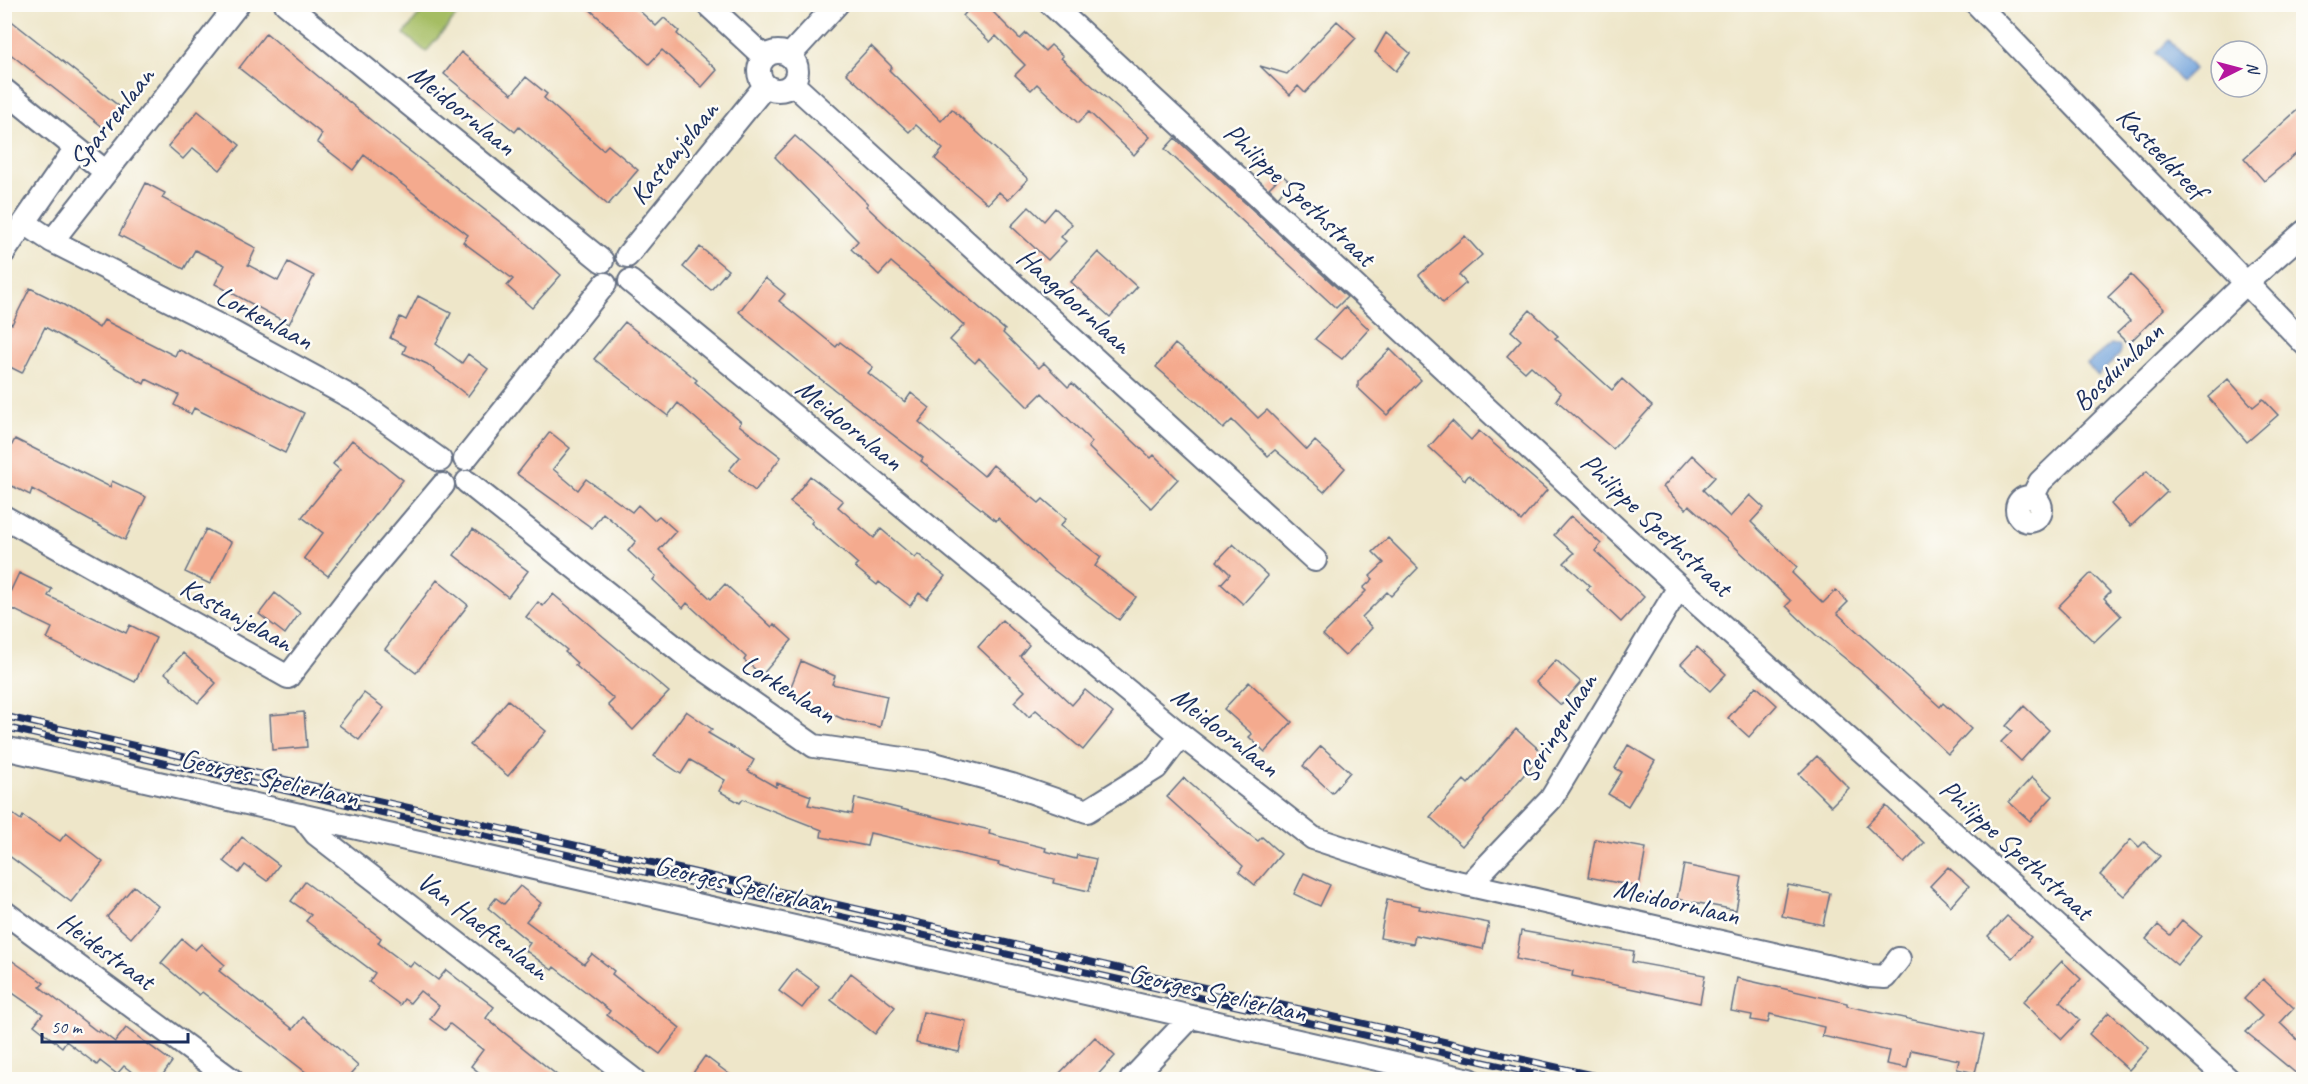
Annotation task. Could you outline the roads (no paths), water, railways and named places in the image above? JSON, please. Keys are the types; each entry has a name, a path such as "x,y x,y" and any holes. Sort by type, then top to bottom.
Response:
{"street":[{"name":"Sparrenlaan","path":"52,242 238,4"},
{"name":"Meidoornlaan","path":"286,4 602,261"},
{"path":"707,4 764,57"},
{"path":"790,56 837,4"},
{"name":"Philippe Spethstraat","path":"1051,4 1679,587 2229,1080"},
{"name":"Kasteeldreef","path":"1977,4 2304,343"},
{"path":"776,51 790,56 798,70 794,84 780,91 765,86 759,73 764,57 776,51"},
{"name":"Haagdoornlaan","path":"794,84 1315,560"},
{"name":"Kastanjelaan","path":"627,256 765,86"},
{"path":"4,90 106,172"},
{"name":"Sparrenlaan","path":"4,252 75,148"},
{"path":"25,223 52,242"},
{"name":"Bosduinlaan","path":"2033,496 2040,482 2246,283 2304,232"},
{"name":"Lorkenlaan","path":"52,242 226,329 358,401 440,460"},
{"path":"614,253 627,256 633,268 630,281 617,288 605,284 600,271 602,261 614,253"},
{"name":"Meidoornlaan","path":"630,281 1180,735 1313,838 1426,875 1870,976 1885,977 1899,959"},
{"path":"465,459 605,284"},
{"path":"454,454 465,459 471,471 467,482 454,490 443,485 436,474 440,460 454,454"},
{"name":"Lorkenlaan","path":"467,482 690,659 814,746 931,763 1012,785 1087,811 1156,768 1180,735"},
{"name":"Kastanjelaan","path":"4,517 288,677 362,581 443,485"},
{"name":"Seringenlaan","path":"1469,885 1551,799 1679,587"},
{"name":"Georges Spelierlaan","path":"4,748 1470,1080"},
{"name":"Van Haeftenlaan","path":"301,814 316,834 634,1080"},
{"name":"Heidestraat","path":"4,912 232,1080"},
{"path":"1131,1080 1191,1017"}],"water":[{"path":"2169,40 2194,69 2181,82 2156,53"},
{"path":"2111,344 2120,346 2120,354 2098,376 2087,364"}],"railway":[{"path":"4,716 1614,1080"},
{"path":"4,727 1563,1080"}]}
